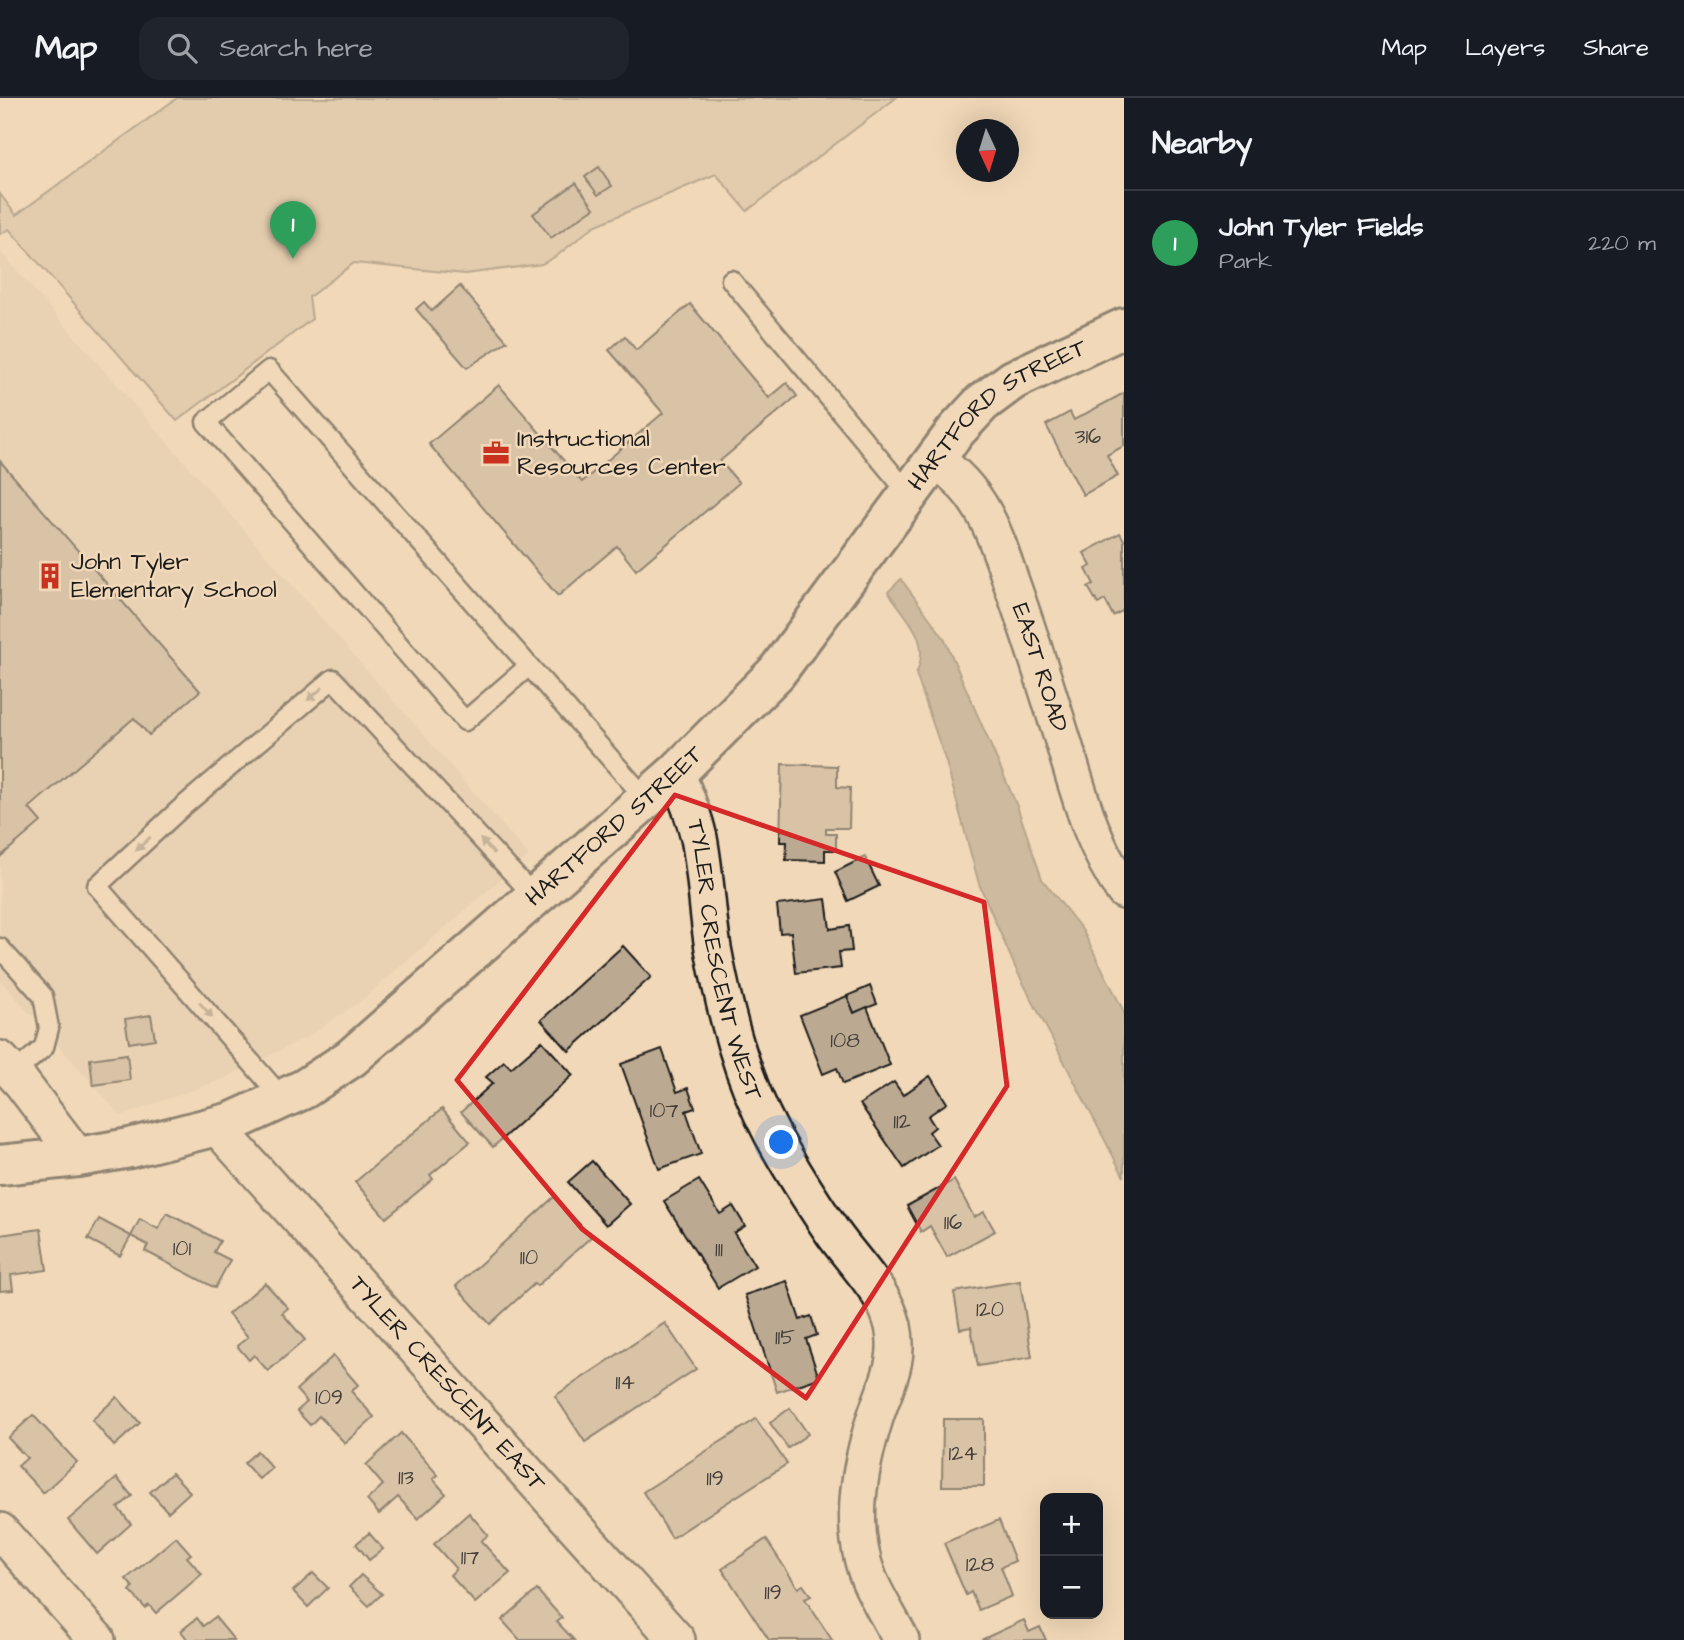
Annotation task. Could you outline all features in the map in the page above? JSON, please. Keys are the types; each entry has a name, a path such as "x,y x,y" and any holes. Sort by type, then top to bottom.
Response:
{"street":[{"name":"HARTFORD STREET","path":"0,1165 78,1157 130,1148 216,1127 284,1100 351,1058 676,773 776,673 956,431 982,403 1013,380 1124,328"},
{"name":"EAST ROAD","path":"935,459 971,490 988,518 1034,647 1089,827 1107,865 1124,891"},
{"name":"TYLER CRESCENT WEST","path":"676,773 699,837 713,947 730,1029 748,1084 772,1136 833,1232 883,1300 893,1326 895,1349 892,1377 876,1415 863,1459 858,1505 859,1543 869,1578 901,1640"},
{"path":"7,1066 78,1157"},
{"name":"TYLER CRESCENT EAST","path":"216,1127 677,1640"},
{"path":"0,1531 97,1640"}],"lane":[{"path":"731,280 909,494"},
{"path":"529,666 465,721 206,422 269,370 646,799"},
{"path":"284,1100 97,886 180,808 333,679 534,896"},
{"path":"0,948 43,996 49,1028 44,1047 7,1066"}],"highlighted area":[{"path":"675,795 984,902 1007,1086 806,1398 582,1229 457,1080"}],"shaded area":[{"path":"177,98 896,98 747,211 716,174 594,226 558,255 542,264 465,274 354,263 309,297 312,319 177,421 9,229 0,234 0,194 16,215"},
{"path":"0,251 529,855 361,1001 307,1037 221,1080 121,1116 0,980"},
{"path":"901,579 944,638 1017,806 1042,879 1083,931 1124,1012 1124,1177 1016,969 979,884 946,762 916,674 921,651 919,640 888,592"}],"building":[{"path":"599,167 612,186 598,195 585,177"},
{"path":"576,183 594,208 551,238 533,214"},
{"path":"460,286 507,341 467,368 416,309 424,302 432,311"},
{"name":"Instructional Resources Center","path":"690,304 769,398 787,383 797,396 720,461 739,483 636,570 617,546 558,596 429,444 499,385 582,482 663,413 609,350 625,336 636,350"},
{"path":"1124,393 1124,446 1107,455 1118,476 1083,495 1046,425 1070,412 1074,420"},
{"name":"John Tyler Elementary School","path":"0,461 200,691 149,735 134,718 29,808 41,822 0,857"},
{"path":"1120,533 1124,540 1124,610 1113,616 1105,600 1098,604 1088,587 1094,584 1086,569 1091,566 1084,553"},
{"path":"782,764 837,766 837,787 850,788 849,828 826,828 826,834 836,834 836,850 825,850 825,861 786,860 787,842 780,842"},
{"path":"865,857 879,886 848,901 835,872"},
{"path":"826,899 830,929 849,926 852,951 839,952 841,968 796,973 791,932 780,933 777,905"},
{"path":"623,946 651,977 569,1051 541,1020"},
{"path":"870,986 877,1004 854,1013 847,996"},
{"path":"847,996 854,1013 867,1007 890,1065 843,1084 837,1068 823,1074 800,1015"},
{"path":"151,1015 155,1039 129,1043 125,1019"},
{"path":"542,1041 573,1075 493,1147 461,1112 493,1083 486,1077 504,1061 511,1068"},
{"path":"662,1049 677,1092 688,1088 695,1108 686,1111 701,1154 659,1169 621,1064"},
{"path":"127,1054 130,1080 93,1085 90,1059"},
{"path":"930,1076 947,1103 928,1116 935,1127 929,1132 938,1145 904,1168 860,1104 894,1082 903,1095"},
{"path":"442,1109 470,1142 430,1175 433,1179 386,1218 355,1182"},
{"path":"592,1161 630,1204 606,1225 568,1182"},
{"path":"699,1180 720,1214 733,1206 745,1226 734,1233 755,1266 718,1288 664,1201"},
{"path":"954,1180 974,1217 984,1212 995,1231 947,1257 930,1226 921,1232 907,1206"},
{"path":"554,1197 591,1237 490,1324 456,1286"},
{"path":"167,1213 220,1241 214,1252 230,1260 215,1288 145,1251 148,1245 131,1236 140,1219 158,1229"},
{"path":"99,1219 131,1236 120,1256 88,1239"},
{"path":"41,1229 47,1270 11,1275 13,1290 0,1291 0,1235"},
{"path":"787,1281 800,1320 811,1316 817,1335 806,1339 819,1378 777,1392 745,1295"},
{"path":"1020,1281 1032,1357 978,1366 971,1327 960,1329 954,1292"},
{"path":"265,1283 288,1308 282,1313 305,1340 268,1371 254,1355 249,1360 237,1346 248,1337 228,1314"},
{"path":"665,1323 696,1369 585,1442 555,1396"},
{"path":"333,1356 358,1385 351,1391 374,1417 345,1443 319,1416 310,1425 297,1411 307,1402 296,1390"},
{"path":"117,1397 140,1423 114,1446 92,1420"},
{"path":"790,1408 808,1434 788,1448 770,1423"},
{"path":"33,1415 77,1462 43,1493 18,1466 27,1458 8,1438"},
{"path":"756,1419 787,1464 672,1538 643,1492"},
{"path":"943,1419 984,1419 984,1486 942,1486"},
{"path":"401,1433 438,1475 433,1479 446,1494 418,1519 398,1497 379,1514 367,1500 383,1485 366,1465"},
{"path":"257,1451 272,1468 259,1479 244,1463"},
{"path":"172,1473 190,1492 168,1512 150,1492"},
{"path":"117,1478 132,1496 118,1508 131,1524 97,1554 68,1520"},
{"path":"469,1513 488,1535 481,1541 510,1573 475,1603 450,1575 456,1569 434,1544"},
{"path":"999,1520 1015,1561 1001,1567 1012,1596 979,1610 971,1592 966,1595 944,1543"},
{"path":"369,1533 383,1549 369,1560 356,1544"},
{"path":"176,1537 191,1554 187,1557 202,1574 156,1613 149,1605 145,1608 130,1591 133,1587 126,1579"},
{"path":"766,1539 798,1588 803,1585 811,1596 805,1599 832,1640 769,1640 722,1569"},
{"path":"313,1573 328,1588 308,1607 293,1591"},
{"path":"361,1575 382,1594 369,1606 349,1587"},
{"path":"537,1590 562,1618 557,1622 574,1640 520,1640 502,1620"},
{"path":"215,1617 234,1640 188,1640 181,1631 197,1618 203,1626"},
{"path":"1024,1620 1029,1632 1040,1627 1046,1640 981,1640"}],"place":[{"name":"John Tyler Fields","path":"293,259"},
{"name":"Instructional Resources Center","path":"496,453"},
{"name":"John Tyler Elementary School","path":"50,576"}]}
